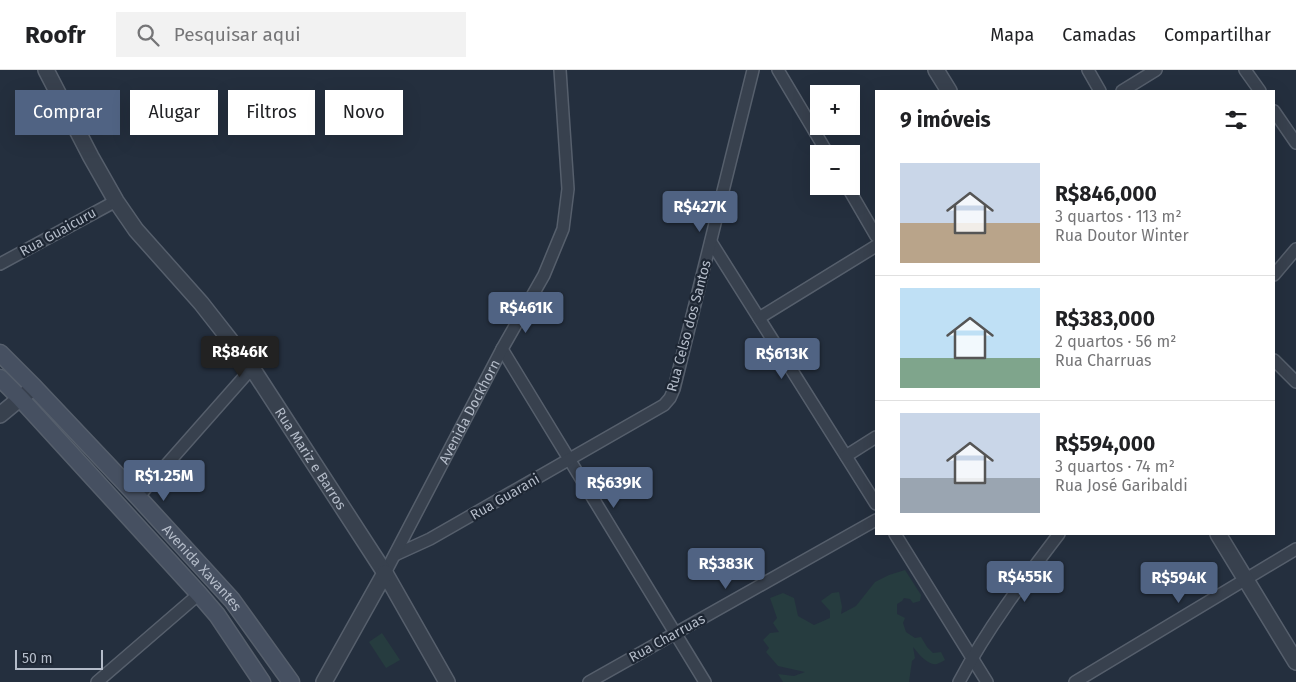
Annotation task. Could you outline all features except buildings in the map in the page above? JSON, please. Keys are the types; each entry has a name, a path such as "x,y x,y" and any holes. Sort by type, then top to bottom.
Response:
{"main road":[{"name":"Avenida Xavantes","path":"0,353 138,497 232,600 291,682"},
{"name":"Avenida Xavantes","path":"0,378 199,594 217,615 262,682"}],"street":[{"name":"Rua Mariz e Barros","path":"46,70 116,201 136,230 201,303 252,368 385,573 447,682"},
{"name":"Avenida Dockhorn","path":"323,681 395,555 502,349 544,275 563,229 568,189 560,70"},
{"name":"Rua Celso dos Santos","path":"664,406 674,389 753,70"},
{"path":"778,70 823,145"},
{"path":"936,70 948,90"},
{"path":"1088,70 1099,90"},
{"path":"1124,90 1156,70"},
{"path":"1245,70 1259,90"},
{"path":"1275,113 1296,143"},
{"path":"852,195 875,234"},
{"name":"Rua Guaicuru","path":"0,264 116,201"},
{"path":"711,242 875,502"},
{"path":"759,318 875,247"},
{"path":"1275,274 1296,249"},
{"path":"502,349 705,682"},
{"path":"1275,361 1296,382"},
{"path":"138,497 252,368"},
{"path":"0,415 34,387"},
{"name":"Rua Guarani","path":"395,555 430,540 664,406"},
{"path":"846,456 875,438"},
{"name":"Rua Charruas","path":"589,682 875,521"},
{"path":"896,535 987,682"},
{"path":"959,682 972,658 1013,596 1058,535"},
{"path":"1219,535 1296,662"},
{"path":"1075,682 1296,549"},
{"path":"97,682 199,594"}],"green space":[{"path":"905,570 921,595 920,601 913,603 910,599 904,598 897,604 897,614 905,618 903,623 906,632 915,638 921,637 933,653 941,652 945,660 937,664 930,663 913,647 915,658 912,661 909,682 783,682 778,674 794,676 805,672 778,666 766,652 769,648 763,640 770,633 779,632 773,623 777,618 770,598 783,593 794,598 798,616 814,625 830,618 830,611 821,601 832,593 839,592 842,607 841,614 856,606 875,582"},
{"path":"382,633 400,660 386,668 369,642"}]}
